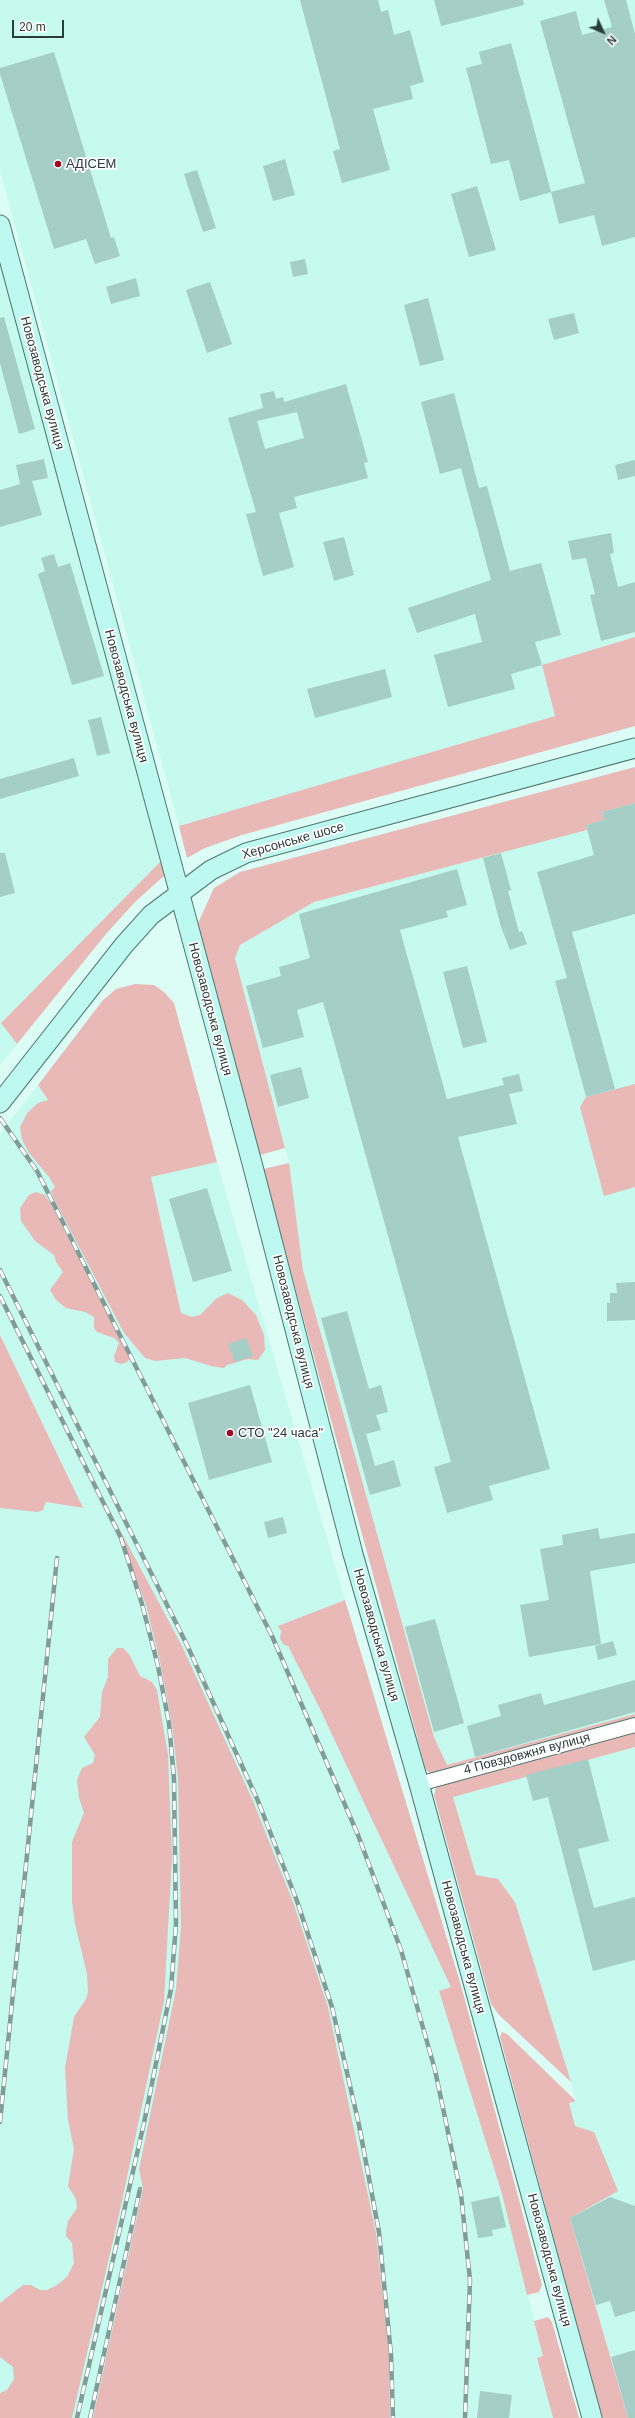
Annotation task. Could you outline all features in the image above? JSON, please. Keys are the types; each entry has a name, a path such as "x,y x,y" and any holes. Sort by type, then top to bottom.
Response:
{"street":[{"name":"Новозаводська вулиця","path":"0,224 179,892 353,1554 419,1784 592,2418"},
{"name":"Херсонське шосе","path":"0,1103 124,945 151,915 179,892 211,870 246,852 635,748"},
{"name":"4 Повздовжня вулиця","path":"419,1784 635,1725"}],"shaded area":[{"path":"0,0 635,0 635,637 542,665 555,716 179,826 0,171"},
{"path":"0,261 161,861 1,1022 17,1044 0,1065"},
{"path":"635,637 635,726 242,835 205,848 187,858 179,826 555,716 542,665"},
{"path":"635,767 635,803 602,812 604,820 586,825 587,830 314,902 240,945 235,958 285,1148 260,1155 201,942 198,923 214,888 240,872"},
{"path":"635,803 635,1714 447,1765 434,1737 303,1270 289,1163 235,958 240,945 314,902 587,830 586,825 602,812"},
{"path":"161,861 165,875 135,902 106,934 17,1044 1,1023"},
{"path":"135,984 154,985 164,992 174,1003 217,1162 151,1177 181,1313 192,1317 200,1315 217,1298 228,1293 242,1300 256,1315 264,1335 265,1350 258,1360 248,1359 227,1365 224,1368 211,1366 185,1358 155,1361 145,1358 124,1333 53,1197 51,1191 55,1187 49,1177 29,1153 22,1140 20,1127 28,1112 38,1103 48,1100 38,1085 103,1000 116,989"},
{"path":"635,1084 635,1187 604,1196 580,1107 586,1097"},
{"path":"38,1085 182,1318 151,1177 217,1162 345,1600 278,1626 396,1861 452,1987 439,1992 502,2194 544,2356 537,2359 553,2418 375,2418 208,1739 158,2418 0,2418 0,1495 83,1508 0,1335 0,1134"},
{"path":"289,1163 303,1270 434,1737 447,1765 635,1714 635,1718 430,1773 426,1770 263,1169"},
{"path":"36,1192 45,1195 51,1204 130,1359 127,1362 121,1364 115,1362 114,1356 119,1343 114,1338 97,1332 94,1328 94,1317 85,1312 66,1308 56,1300 50,1290 63,1272 56,1262 54,1255 35,1241 21,1221 20,1208 29,1195"},
{"path":"0,1335 83,1508 46,1502 43,1510 38,1512 0,1508"},
{"path":"111,1513 182,1646 253,1801 293,1902 328,2007 376,2233 389,2355 390,2418 93,2418 143,2189 139,2169 176,1989 181,1927 178,1779 172,1724 161,1666 146,1605"},
{"path":"345,1600 460,1982 542,2285 539,2292 527,2295 502,2194 439,1991 451,1987 319,1707 288,1646 284,1645 280,1639 281,1631 278,1626"},
{"path":"117,1648 123,1648 129,1654 140,1676 152,1682 157,1690 168,1755 172,1857 164,2001 119,2215 72,2418 0,2418 0,2393 7,2390 14,2379 13,2367 0,2357 0,2303 23,2285 31,2285 40,2290 47,2290 57,2285 67,2277 74,2263 72,2243 66,2236 68,2221 77,2208 76,2199 68,2186 74,2149 68,2120 65,2068 74,2017 86,1999 88,1992 87,1974 75,1924 72,1902 72,1842 84,1813 79,1798 77,1780 82,1768 93,1763 95,1755 84,1737 100,1717 102,1692 108,1677 108,1659"},
{"path":"635,1730 635,1747 453,1797 476,1875 498,1879 515,1902 571,2082 499,2015 491,2004 434,1795 436,1788 441,1781"},
{"path":"635,1747 635,2418 628,2418 570,2218 617,2191 575,2126 569,2103 576,2100 515,1902 498,1879 476,1875 453,1796"},
{"path":"502,2032 507,2034 576,2101 569,2103 575,2126 594,2132 618,2191 570,2218 628,2418 602,2418 500,2037"},
{"path":"548,2317 552,2322 579,2418 553,2418 537,2358 543,2356 534,2321"}],"building":[{"path":"300,0 378,0 381,12 388,10 394,35 410,30 424,82 410,86 413,99 373,109 390,170 342,183 333,151 340,149"},
{"path":"434,0 523,0 524,5 441,26"},
{"path":"604,0 626,0 635,34 635,237 602,246 594,215 559,224 551,192 585,183 540,21 576,11 582,35 612,27"},
{"path":"511,43 551,192 520,201 509,160 491,164 466,68 482,64 479,52"},
{"name":"АДІСЕМ","path":"54,52 111,238 114,237 120,256 95,264 86,239 54,249 0,74 0,68"},
{"path":"285,159 295,195 273,201 263,166"},
{"path":"197,170 216,228 203,232 184,174"},
{"path":"477,186 496,250 469,257 451,194"},
{"path":"305,259 308,274 293,277 290,262"},
{"path":"136,278 140,296 111,304 106,287"},
{"path":"210,282 232,344 207,353 186,290"},
{"path":"428,298 444,360 420,366 404,305"},
{"path":"574,313 579,333 554,340 548,319"},
{"path":"4,317 35,429 19,434 0,363 0,318"},
{"path":"346,384 368,462 364,463 368,478 294,497 297,508 279,513 294,567 263,576 246,514 256,512 228,418 263,408 260,394 274,391 276,399 283,397 284,402","holes":["297,412 304,438 265,449 257,421"]},
{"path":"454,393 479,488 487,486 510,571 541,563 561,635 535,642 542,665 511,674 515,689 448,707 434,655 482,642 475,614 417,633 408,608 491,580 461,468 440,474 421,402"},
{"path":"44,459 48,478 32,481 42,515 0,527 0,490 24,483 20,484 16,465"},
{"path":"635,460 635,476 618,480 615,465"},
{"path":"611,533 614,553 610,554 618,587 635,582 635,632 601,641 590,595 595,594 586,558 572,560 568,541"},
{"path":"344,537 354,575 334,581 323,542"},
{"path":"54,554 58,567 70,563 104,676 72,685 38,574 45,571 41,558"},
{"path":"385,669 392,697 315,718 307,689"},
{"path":"101,717 110,753 97,756 88,720"},
{"path":"74,758 79,776 0,799 0,779"},
{"path":"635,803 635,914 572,932 615,1089 586,1097 555,981 567,978 537,872 594,855 586,825 604,820 602,812"},
{"path":"0,853 5,853 15,893 0,897"},
{"path":"501,853 511,890 508,891 519,932 522,931 527,944 510,950 501,927 483,858"},
{"path":"457,869 467,905 446,911 448,917 400,930 447,1099 504,1085 502,1078 519,1074 523,1091 509,1094 517,1124 458,1137 550,1469 489,1486 493,1500 447,1513 434,1467 451,1462 323,1002 297,1010 304,1037 263,1048 246,986 281,976 279,967 310,958 299,914"},
{"path":"467,966 487,1042 463,1048 443,972"},
{"path":"301,1067 309,1098 278,1107 270,1075"},
{"path":"207,1188 232,1271 193,1282 169,1199"},
{"path":"635,1282 635,1320 607,1321 607,1303 610,1303 610,1293 617,1293 616,1283"},
{"path":"347,1311 369,1389 381,1385 388,1412 376,1415 381,1430 366,1434 375,1466 394,1460 401,1486 370,1495 321,1318"},
{"path":"246,1338 253,1356 235,1362 228,1344"},
{"name":"СТО \"24 часа\"","path":"250,1385 272,1462 209,1480 188,1403"},
{"path":"283,1517 287,1533 268,1538 264,1522"},
{"path":"598,1528 600,1539 635,1533 635,1563 590,1571 601,1644 529,1657 520,1605 549,1600 540,1549 563,1545 562,1535"},
{"path":"435,1619 464,1723 434,1732 405,1627"},
{"path":"613,1641 617,1655 598,1660 595,1646"},
{"path":"635,1680 635,1712 475,1757 467,1726 501,1716 498,1705 541,1693 544,1705"},
{"path":"588,1759 609,1841 578,1849 594,1908 635,1897 635,1960 593,1971 548,1797 533,1801 526,1775"},
{"path":"499,2196 506,2227 492,2230 493,2236 478,2238 471,2202"},
{"path":"610,2197 635,2206 635,2311 615,2317 610,2301 596,2305 570,2218"},
{"path":"635,2350 635,2418 628,2418 611,2357"},
{"path":"480,2391 512,2395 509,2418 477,2418"}],"railway":[{"path":"0,1118 37,1171 272,1636 358,1835 401,1950 435,2070 461,2194 470,2280 465,2418"},
{"path":"0,1270 187,1645 258,1801 297,1901 332,2007 359,2125 379,2232 391,2355 393,2418"},
{"path":"0,1296 121,1538 142,1604 158,1666 169,1723 174,1779 176,1924 171,1989 144,2123 77,2418"},
{"path":"0,2122 57,1558"},
{"path":"90,2418 140,2189"}],"place":[{"name":"АДІСЕМ","path":"58,164"},
{"name":"СТО \"24 часа\"","path":"230,1433"}]}
